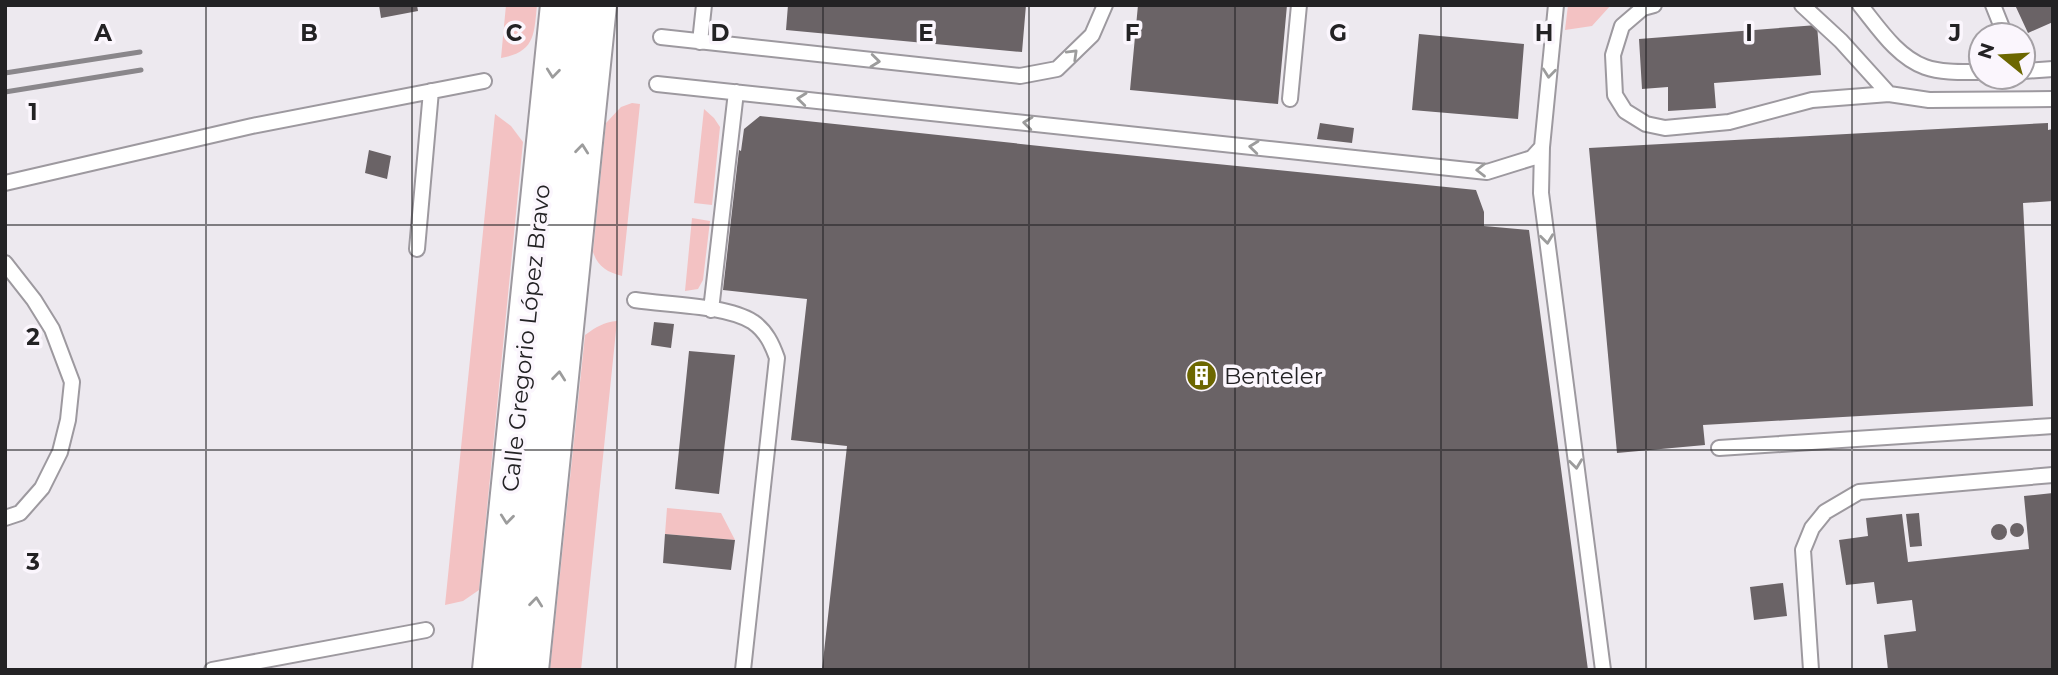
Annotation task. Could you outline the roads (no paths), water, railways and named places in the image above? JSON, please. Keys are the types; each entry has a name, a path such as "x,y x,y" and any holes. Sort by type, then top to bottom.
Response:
{"main road":[{"name":"Calle Gregorio López Bravo","path":"492,670 560,5"},
{"name":"Calle Gregorio López Bravo","path":"529,670 597,5"}],"lane":[{"path":"700,42 704,5"},
{"path":"661,37 1020,76 1057,69 1092,35 1105,5"},
{"path":"1290,99 1298,5"},
{"path":"1556,5 1542,146 1541,193 1603,670"},
{"path":"1654,5 1643,8 1622,26 1613,55 1615,95 1625,111 1646,124 1665,128 1729,122 1812,100 1889,94 1929,100 2053,99"},
{"path":"1802,5 1841,41 1889,94"},
{"path":"1860,5 1906,57 1925,67 1967,72"},
{"path":"5,183 252,126 484,81"},
{"path":"657,84 1487,172 1532,158 1542,146"},
{"path":"417,249 431,91"},
{"path":"711,310 736,92"},
{"path":"5,263 34,300 52,329 72,382 68,420 60,453 42,488 20,513 5,518"},
{"path":"635,300 737,315 754,323 771,341 777,358 743,670"},
{"path":"1719,448 2053,426"},
{"path":"1811,670 1803,550 1812,528 1825,512 1859,492 2053,475"},
{"path":"212,670 426,630"}],"railway":[{"path":"5,73 140,52"},
{"path":"5,92 141,70"}],"place":[{"name":"Benteler","path":"1201,376"}]}
